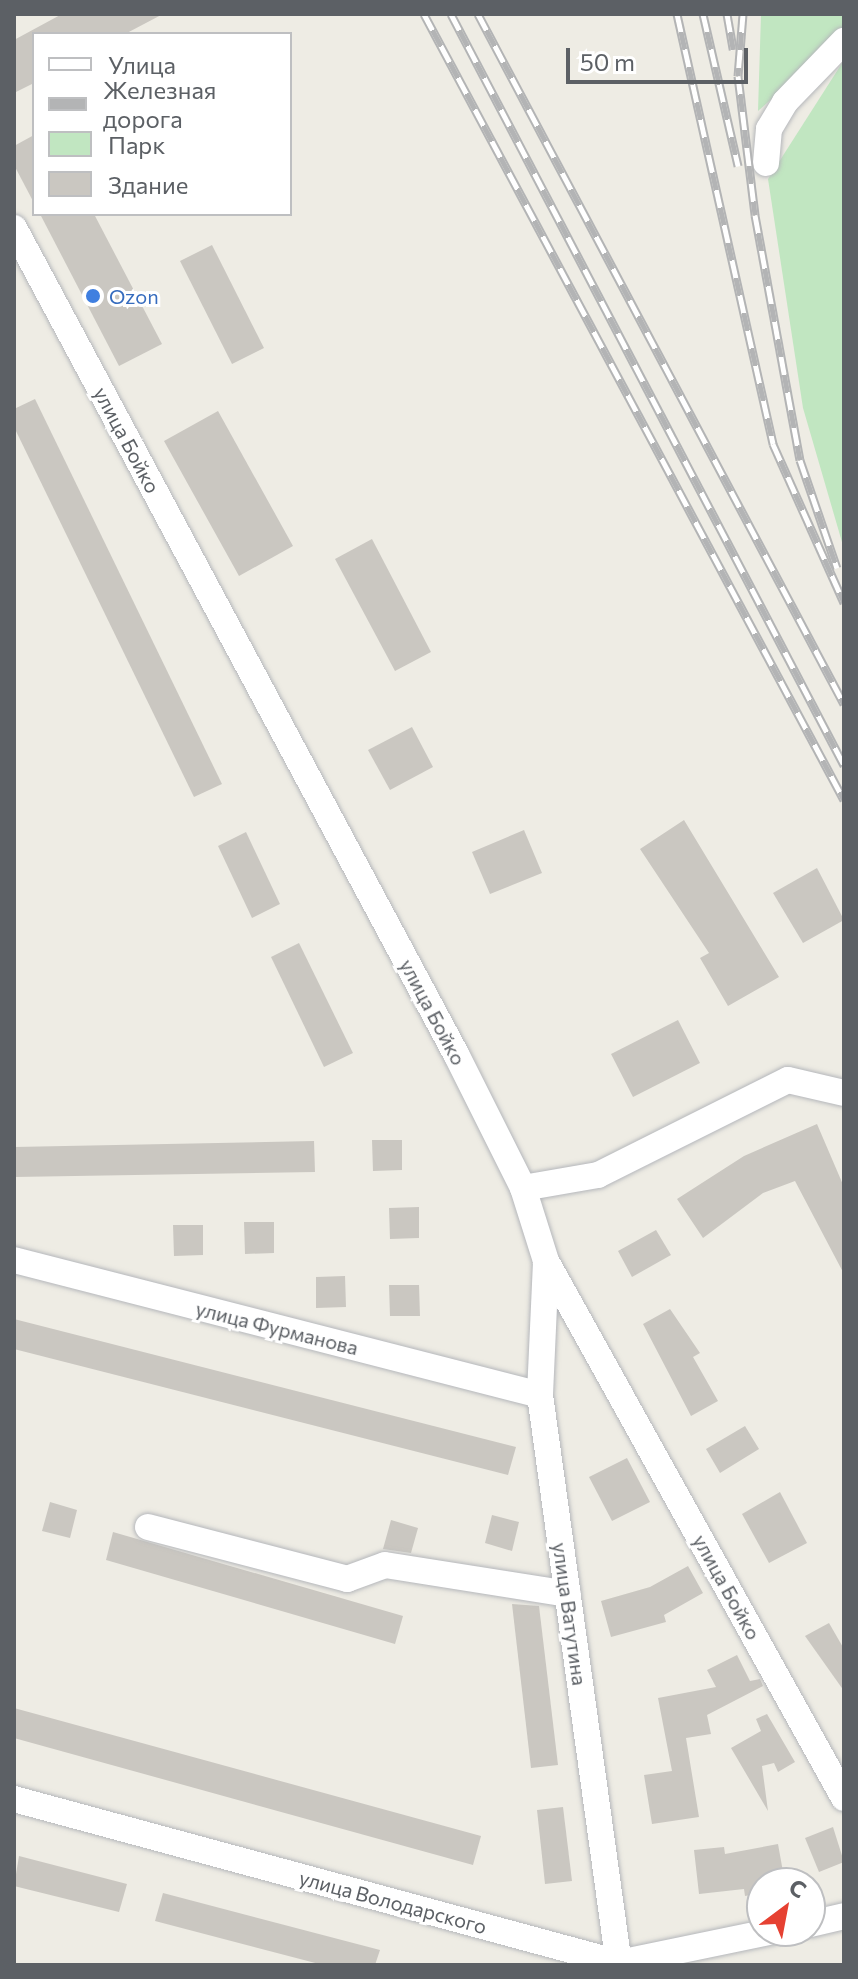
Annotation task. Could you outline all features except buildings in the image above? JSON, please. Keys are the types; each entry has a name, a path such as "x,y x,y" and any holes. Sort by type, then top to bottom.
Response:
{"street":[{"path":"766,163 769,129 785,102 844,41"},
{"name":"улица Бойко","path":"14,228 523,1188 546,1261 844,1798"},
{"path":"523,1188 598,1175 788,1080 844,1093"},
{"name":"улица Фурманова","path":"14,1260 540,1395"},
{"name":"улица Ватутина","path":"546,1261 540,1395 619,1964"},
{"path":"148,1527 347,1579 385,1565 568,1594"},
{"name":"улица Володарского","path":"14,1799 619,1964 746,1937"}],"green space":[{"path":"761,14 844,14 844,34 758,111"},
{"path":"844,60 844,549 803,408 768,179"}],"railway":[{"path":"424,14 844,800"},
{"path":"451,14 844,765"},
{"path":"478,14 844,704"},
{"path":"677,14 773,444 844,603"},
{"path":"703,14 738,166"},
{"path":"727,14 733,49"},
{"path":"743,14 738,76 755,215 800,460 837,568"}],"place":[{"name":"Ozon","path":"93,296"}]}
